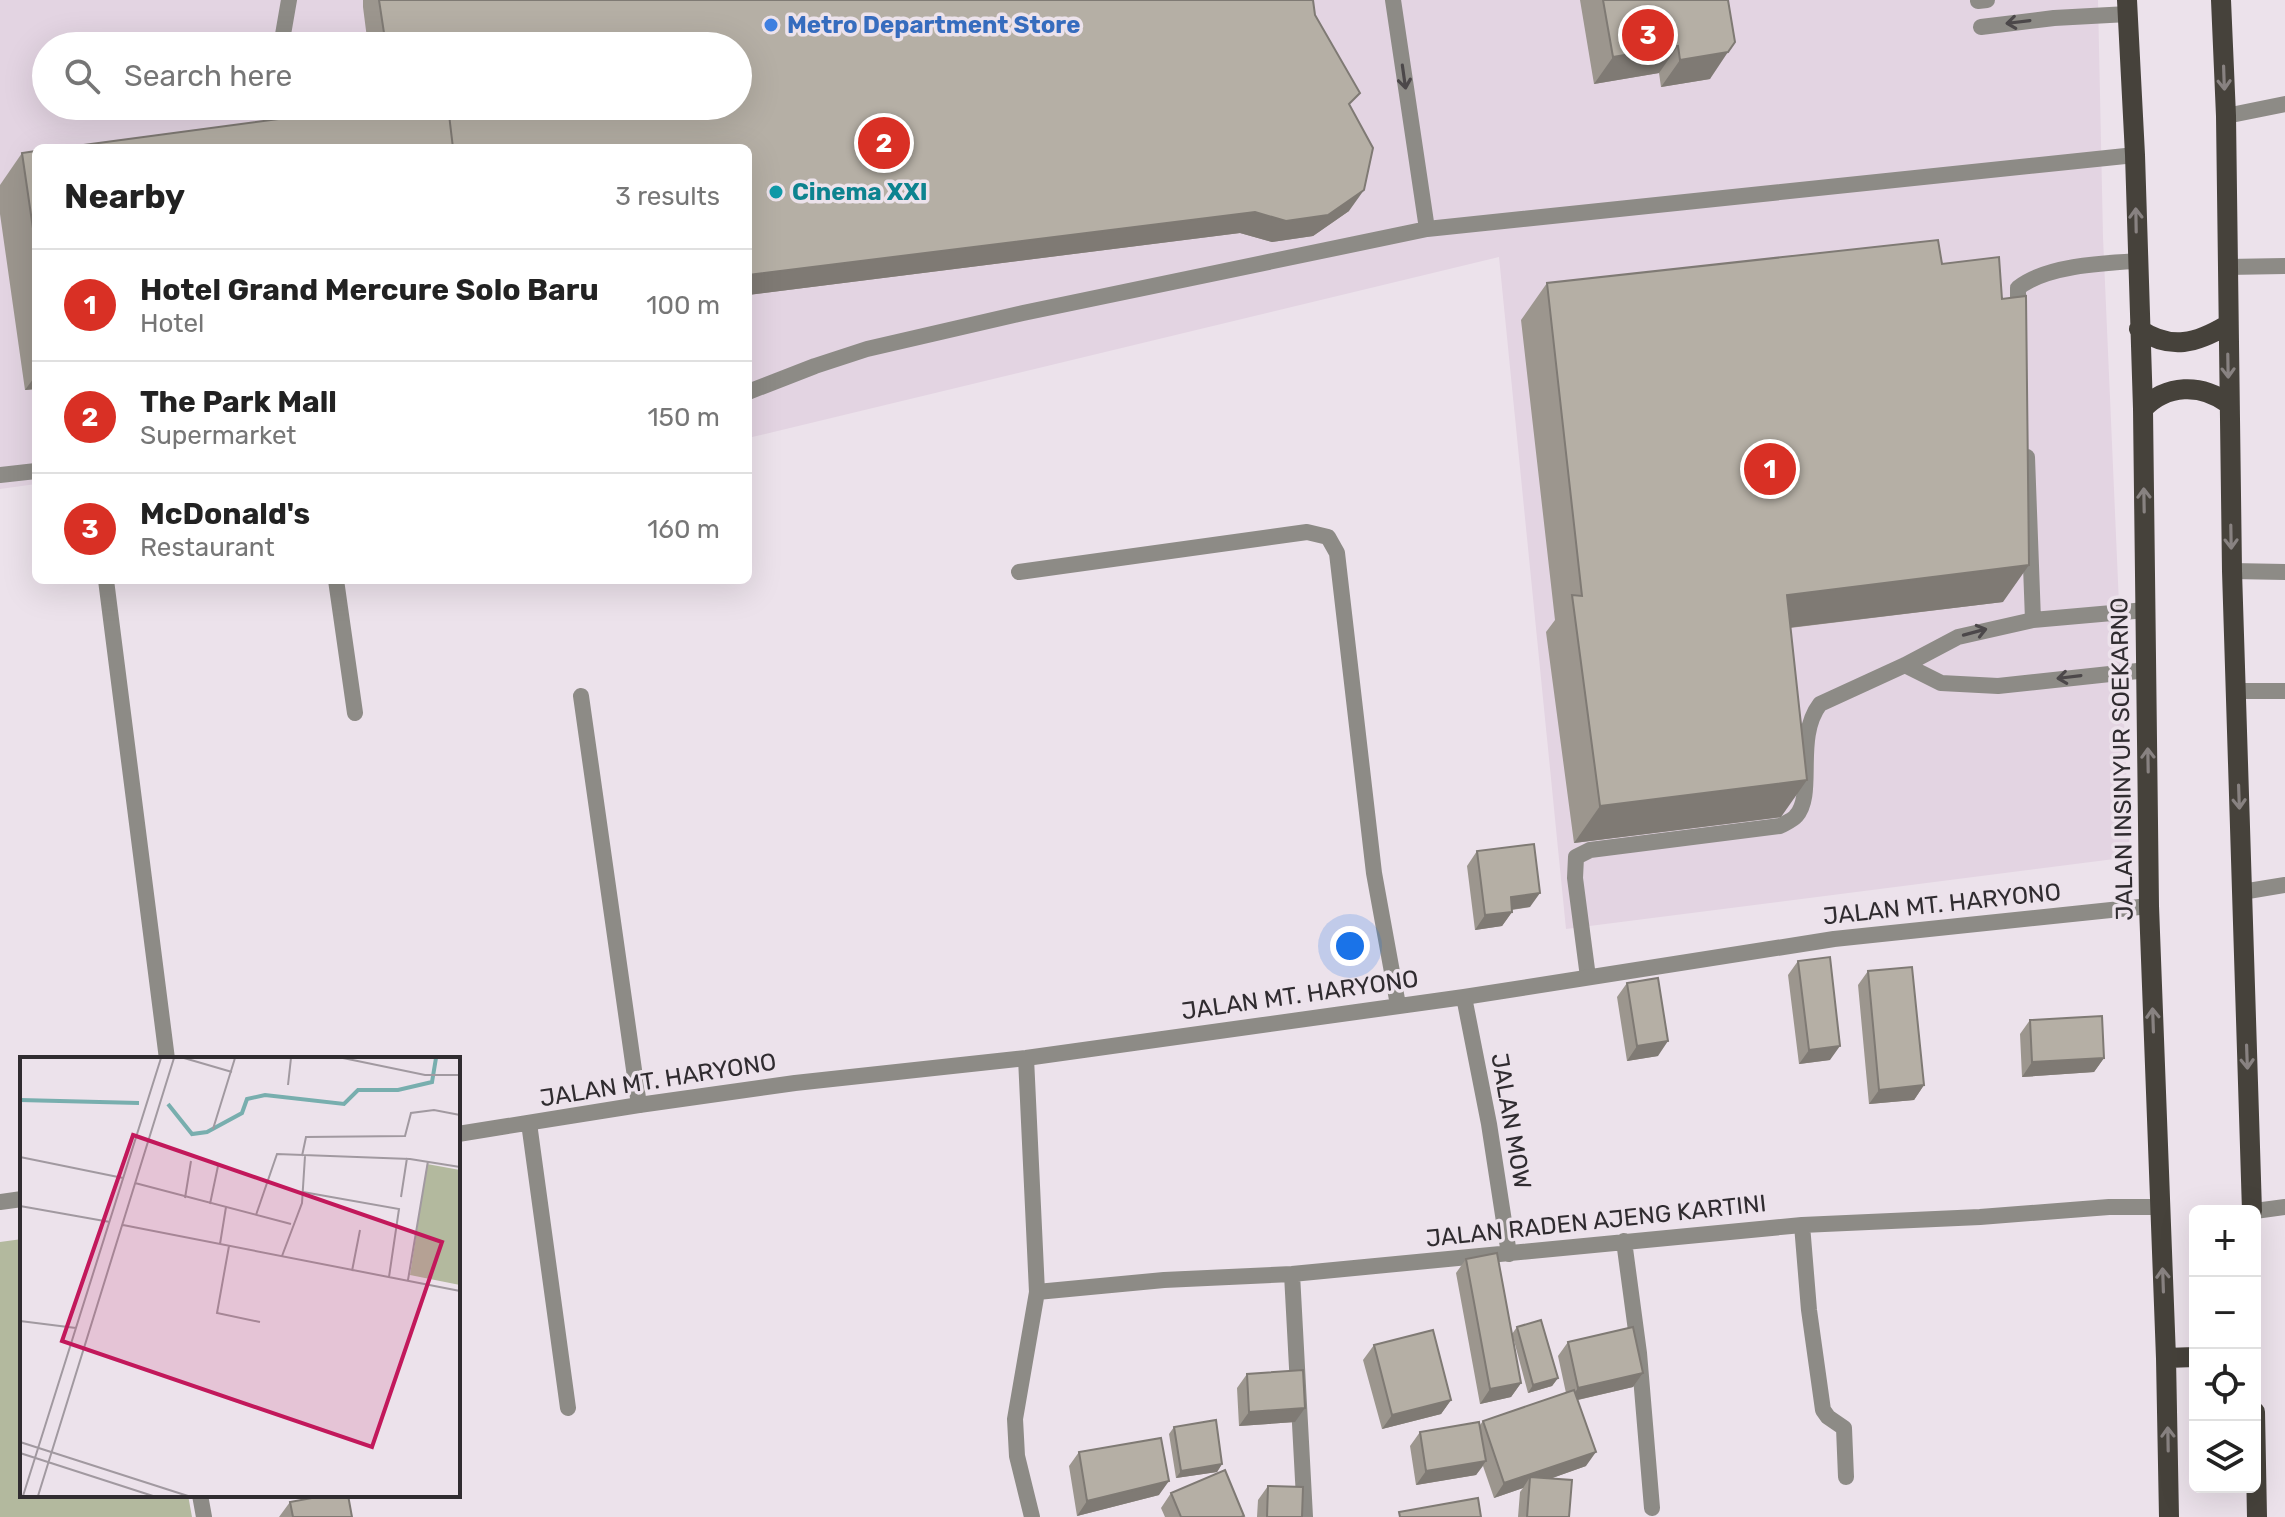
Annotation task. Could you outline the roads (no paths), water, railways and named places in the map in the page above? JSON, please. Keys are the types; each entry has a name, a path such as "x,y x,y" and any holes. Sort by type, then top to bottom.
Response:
{"main road":[{"path":"2221,0 2226,116 2235,691 2253,1205"},
{"name":"JALAN INSINYUR SOEKARNO","path":"2128,7 2143,409 2149,906 2169,1517"},
{"path":"2139,329 2158,340 2186,343 2208,337 2227,325"},
{"path":"2143,409 2163,393 2184,389 2210,392 2229,404"},
{"path":"2166,1358 2189,1357"},
{"path":"2255,1421 2257,1517"}],"street":[{"path":"283,32 289,0"},
{"path":"1393,0 1427,229"},
{"path":"1981,27 2128,7"},
{"path":"2226,116 2285,104"},
{"path":"752,390 867,349 1023,313 1427,229 2135,155"},
{"path":"2018,333 2018,288 2027,281 2082,264 2137,261"},
{"path":"2227,267 2285,266"},
{"path":"2026,437 2033,620"},
{"path":"0,475 32,471"},
{"path":"1019,572 1307,532 1328,537 1337,553 1374,873 1398,1005"},
{"path":"2232,571 2285,572"},
{"path":"107,584 167,1057"},
{"path":"337,584 355,713"},
{"path":"1588,977 1575,878 1576,857 1590,850 1780,826 1797,815 1804,799 1806,735 1812,715 1820,704 1958,637 2033,620 2146,610"},
{"path":"1905,665 1941,683 1998,686 2147,670"},
{"path":"2235,691 2285,691"},
{"path":"581,696 639,1105"},
{"path":"2242,892 2285,885"},
{"name":"JALAN MT. HARYONO","path":"460,1134 795,1083 1026,1058 1464,997 1834,939 2149,906"},
{"name":"JALAN MOW","path":"1464,997 1489,1124 1509,1254"},
{"path":"1026,1058 1037,1292 1015,1419 1017,1456 1032,1517"},
{"path":"529,1123 568,1408"},
{"path":"0,1202 20,1199"},
{"name":"JALAN RADEN AJENG KARTINI","path":"1037,1292 1164,1280 1292,1274 1802,1225 1980,1217 2109,1207 2160,1207"},
{"path":"2261,1210 2285,1207"},
{"path":"1802,1225 1809,1310 1823,1410 1844,1428 1846,1477"},
{"path":"1624,1241 1639,1353 1652,1508"},
{"path":"1292,1274 1305,1517"},
{"path":"200,1497 204,1517"}],"place":[{"name":"Metro Department Store","path":"771,25"},
{"name":"McDonald's","path":"1648,35"},
{"name":"The Park Mall","path":"884,143"},
{"name":"Cinema XXI","path":"776,192"},
{"name":"Hotel Grand Mercure Solo Baru","path":"1770,469"}]}
